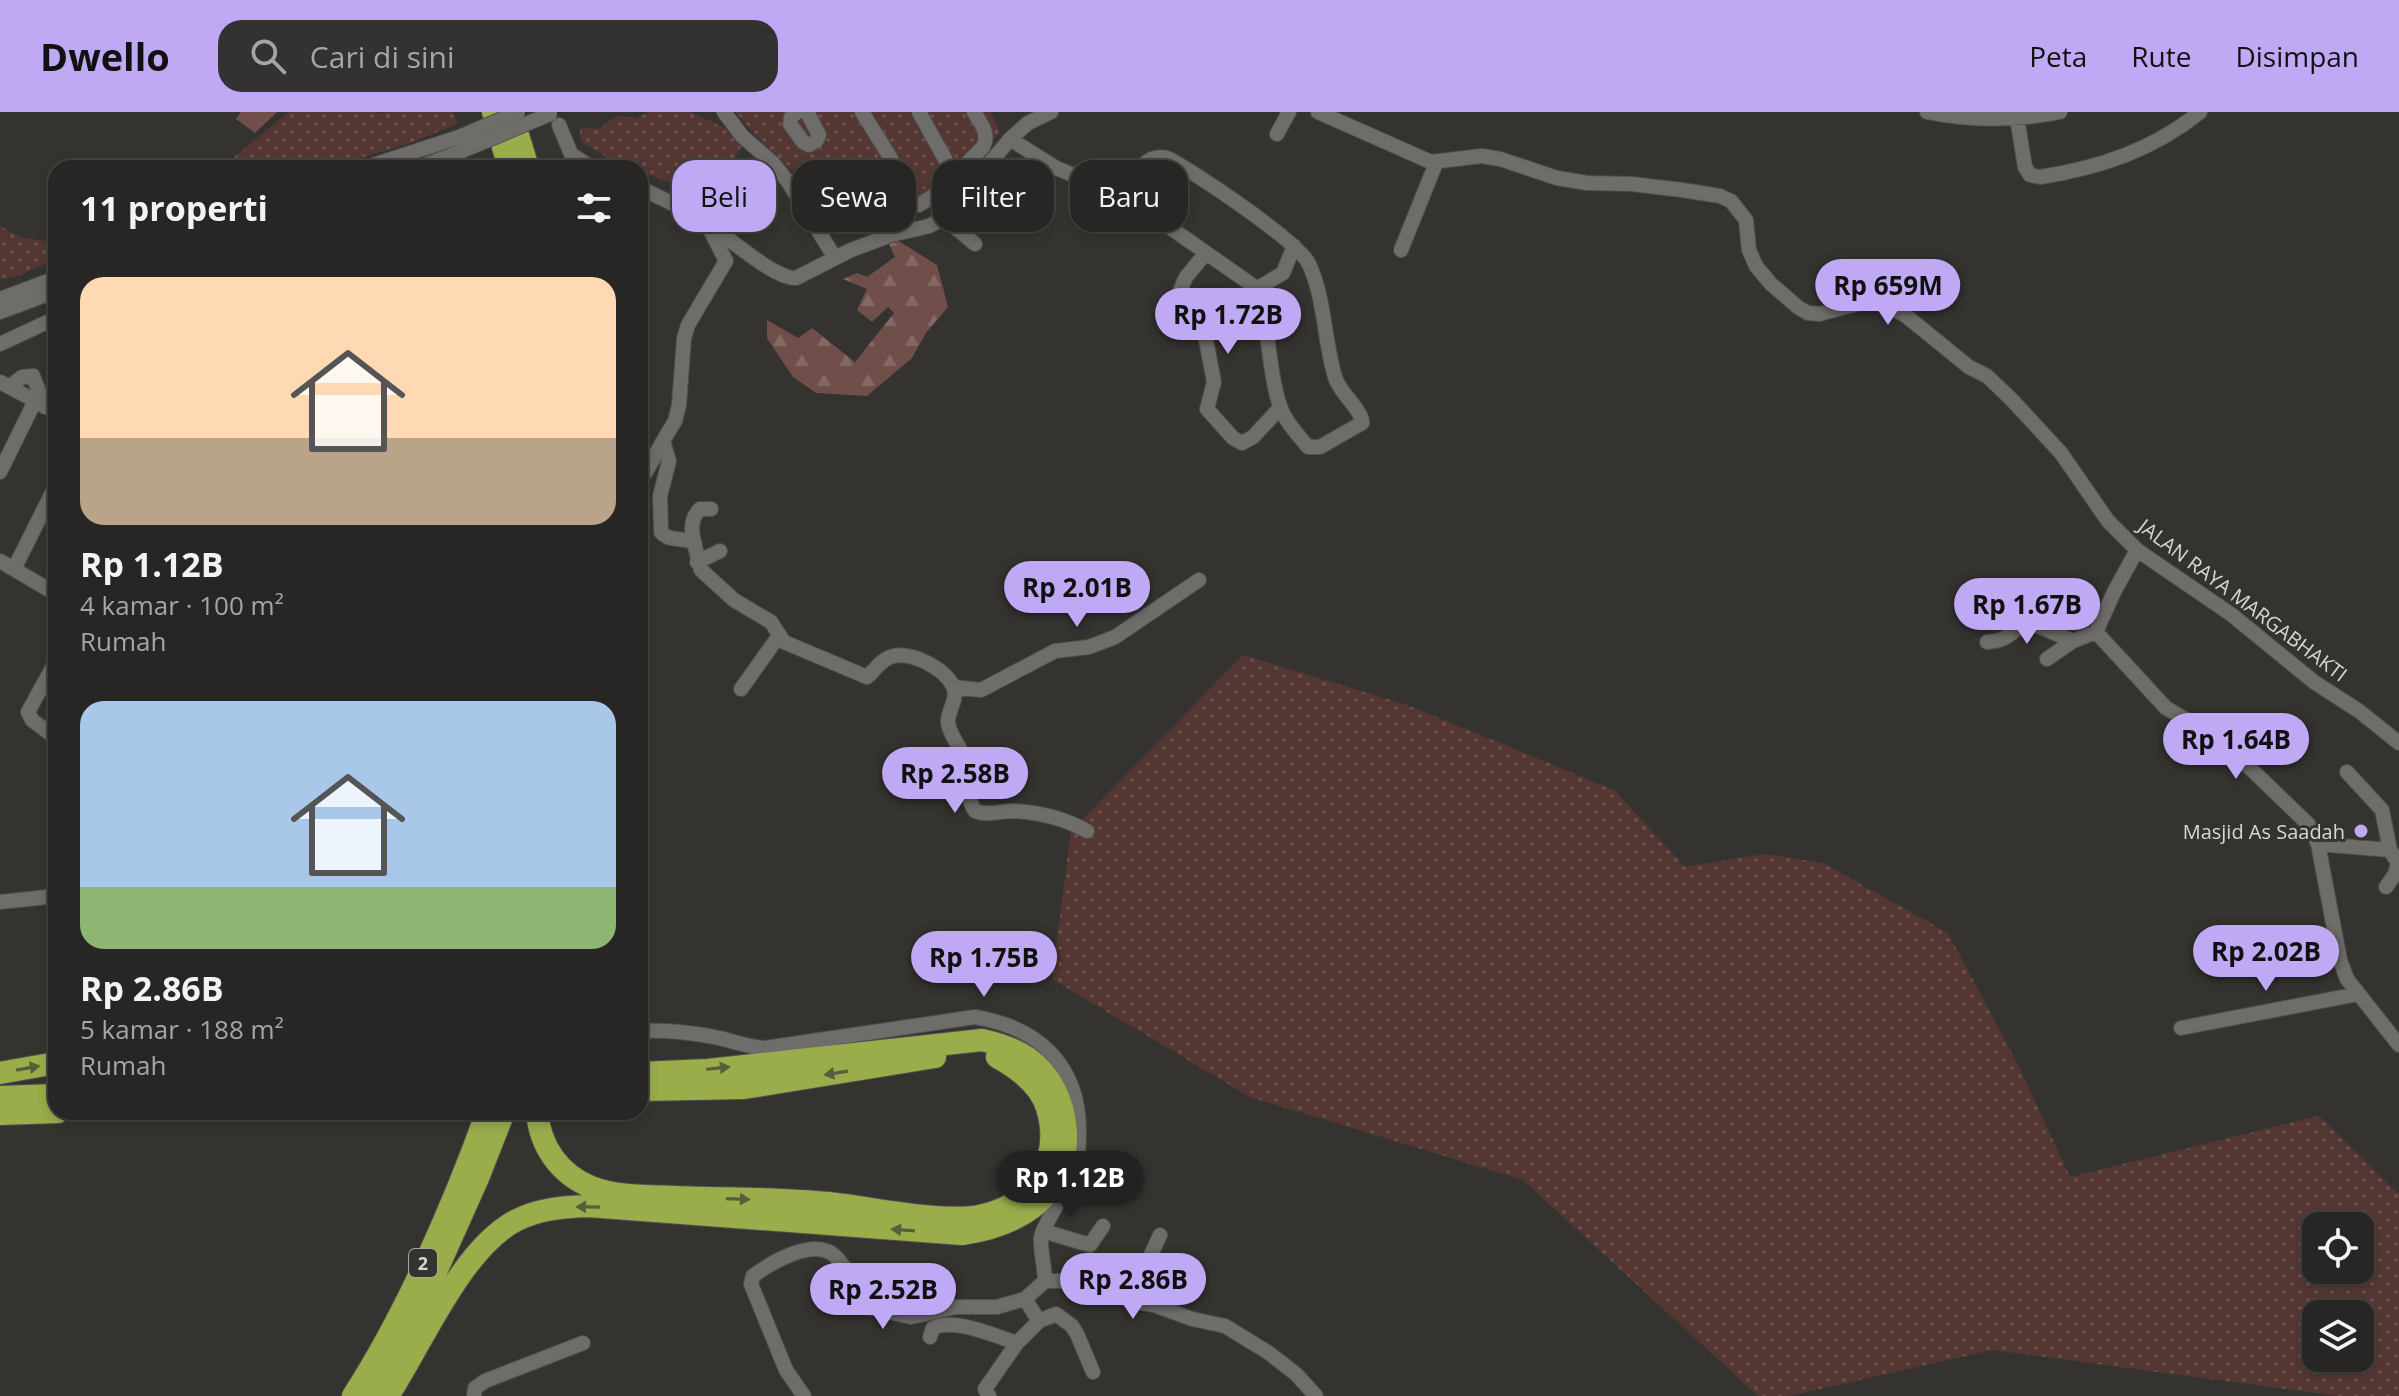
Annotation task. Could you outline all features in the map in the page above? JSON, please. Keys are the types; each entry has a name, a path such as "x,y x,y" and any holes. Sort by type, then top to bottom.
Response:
{"highway":[{"path":"493,112 507,160"},
{"path":"511,112 526,160"},
{"path":"388,1396 480,1249 497,1233 525,1217 559,1207 588,1206 962,1234 991,1230 1036,1205 1052,1188 1065,1152 1067,1129 1062,1108 1056,1090 1044,1072 1011,1048 982,1040 708,1070 648,1073"},
{"path":"539,1120 545,1145 557,1164 570,1176 592,1187 646,1196 825,1203 937,1216 978,1216 1004,1207 1032,1190 1051,1149 1047,1106 1034,1085 1019,1069 996,1056 977,1053 744,1088 648,1090"},
{"path":"0,1073 48,1064"},
{"path":"0,1097 48,1095"},
{"path":"0,1114 48,1112"},
{"name":"2","path":"353,1396 412,1288 445,1217 484,1120"},
{"name":"2","path":"372,1396 423,1301 501,1120"}],"street":[{"path":"432,160 518,112"},
{"path":"724,112 742,136 773,163 789,183 835,258"},
{"path":"797,112 791,117 791,126 809,145 819,135 807,112"},
{"path":"862,112 914,203 919,205 932,197"},
{"path":"919,112 946,160"},
{"path":"972,160 986,140 986,133 974,112"},
{"path":"992,160 1028,123 1049,112"},
{"path":"1277,134 1289,112"},
{"path":"1318,112 1436,163 1401,250"},
{"path":"1927,112 1957,118 2017,118 2060,112"},
{"path":"2017,118 2025,167 2030,175 2040,177 2104,165 2164,137 2200,112"},
{"path":"396,160 555,117 571,154 580,160"},
{"path":"1010,139 1070,174"},
{"path":"1147,160 1156,156 1170,160"},
{"name":"JALAN RAYA MARGABHAKTI","path":"1436,163 1482,156 1557,178 1587,183 1642,185 1726,198 1735,204 1746,220 1749,250 1756,266 1799,308 1819,314 1872,300 1905,315 1969,367 1987,376 2012,400 2061,453 2108,521 2137,550 2232,615 2314,682 2359,711 2399,743"},
{"path":"1176,232 1252,285 1266,331 1280,408 1307,446 1312,449 1363,421 1335,379 1313,274 1306,259 1294,246 1240,205 1188,172"},
{"path":"648,192 672,204"},
{"path":"719,232 757,260 790,278 809,273 835,258 891,235 932,224"},
{"path":"648,466 675,421 684,338 695,310 726,261 711,232"},
{"path":"961,232 975,244"},
{"path":"1283,273 1294,246"},
{"path":"1206,253 1186,277 1180,291 1181,302 1200,319 1204,334 1214,382 1207,409 1233,438 1244,443 1280,408"},
{"path":"1255,290 1283,273 1313,274"},
{"path":"0,299 48,281"},
{"path":"0,312 48,294"},
{"path":"0,344 48,322"},
{"path":"0,472 45,406 4,384"},
{"path":"663,441 669,461 660,496 660,528 669,539 689,540 695,545"},
{"path":"648,472 669,461"},
{"path":"14,569 48,501"},
{"path":"711,509 700,509 693,519 692,536 701,570 734,600 771,622 778,637 795,648 867,677 888,658 915,658 931,664 953,687 949,727 963,756 967,793 975,811 985,814 1026,812 1059,818 1087,831"},
{"path":"2047,659 2073,641 2096,632 2137,550"},
{"path":"697,562 720,551"},
{"path":"0,561 48,589"},
{"path":"953,687 981,690 1055,651 1089,647 1115,637 1199,580"},
{"path":"1987,642 2005,641 2019,628 2031,623 2073,641"},
{"path":"2096,632 2166,708 2201,728 2266,783 2309,825 2318,844 2340,960 2347,979 2399,1045"},
{"path":"741,689 778,637"},
{"path":"48,683 30,705 28,716 48,732"},
{"path":"2347,772 2382,810 2397,868 2386,887"},
{"path":"2318,844 2394,852"},
{"path":"0,902 48,897"},
{"path":"2181,1028 2358,994"},
{"path":"648,1031 712,1036 746,1047 765,1048 975,1017 1003,1022 1032,1038 1053,1054 1065,1069 1077,1105 1079,1147 1072,1176 1040,1237 1045,1281"},
{"path":"1043,1231 1090,1245 1103,1226"},
{"path":"1131,1297 1160,1235"},
{"path":"804,1396 786,1370 751,1284 753,1276 761,1270 816,1249 830,1252 842,1265 866,1307 905,1317 961,1307 997,1307 1025,1299 1045,1281 1067,1281 1131,1297 1137,1302 1192,1319 1225,1326 1269,1353 1296,1374 1316,1396"},
{"path":"1025,1299 1039,1321"},
{"path":"989,1396 985,1389 1017,1343 1039,1321 1056,1314 1072,1326 1093,1372"},
{"path":"930,1337 933,1328 942,1324 965,1327 1017,1343"},
{"path":"474,1396 475,1388 485,1381 583,1343"}],"shaded area":[{"path":"289,112 452,112 458,123 411,143 353,160 231,160"},
{"path":"649,112 691,112 727,129 743,144 733,160 672,160 672,183 648,175 648,160 611,160 582,142 579,127 598,129 617,116 637,118"},
{"path":"736,112 991,112 1000,132 978,160 932,160 932,204 916,210 916,160 792,160 792,171"},
{"path":"0,226 21,237 48,242 48,263 0,280"},
{"path":"1243,655 1407,705 1614,790 1685,867 1764,854 1823,863 1948,933 2017,1063 2070,1177 2319,1116 2399,1194 2399,1396 2339,1396 1992,1350 1789,1396 1758,1396 1523,1180 1250,1097 1052,979 1071,831"}],"green space":[{"path":"241,112 277,112 255,133 236,119"},
{"path":"897,240 937,265 948,307 926,333 912,358 867,396 816,393 793,377 767,338 767,320 798,338 812,328 855,362 894,313 888,307 872,322 857,310 867,289 843,279 857,273 867,277 895,257 888,242"}],"place":[{"name":"Masjid As Saadah","path":"2361,831"}]}
